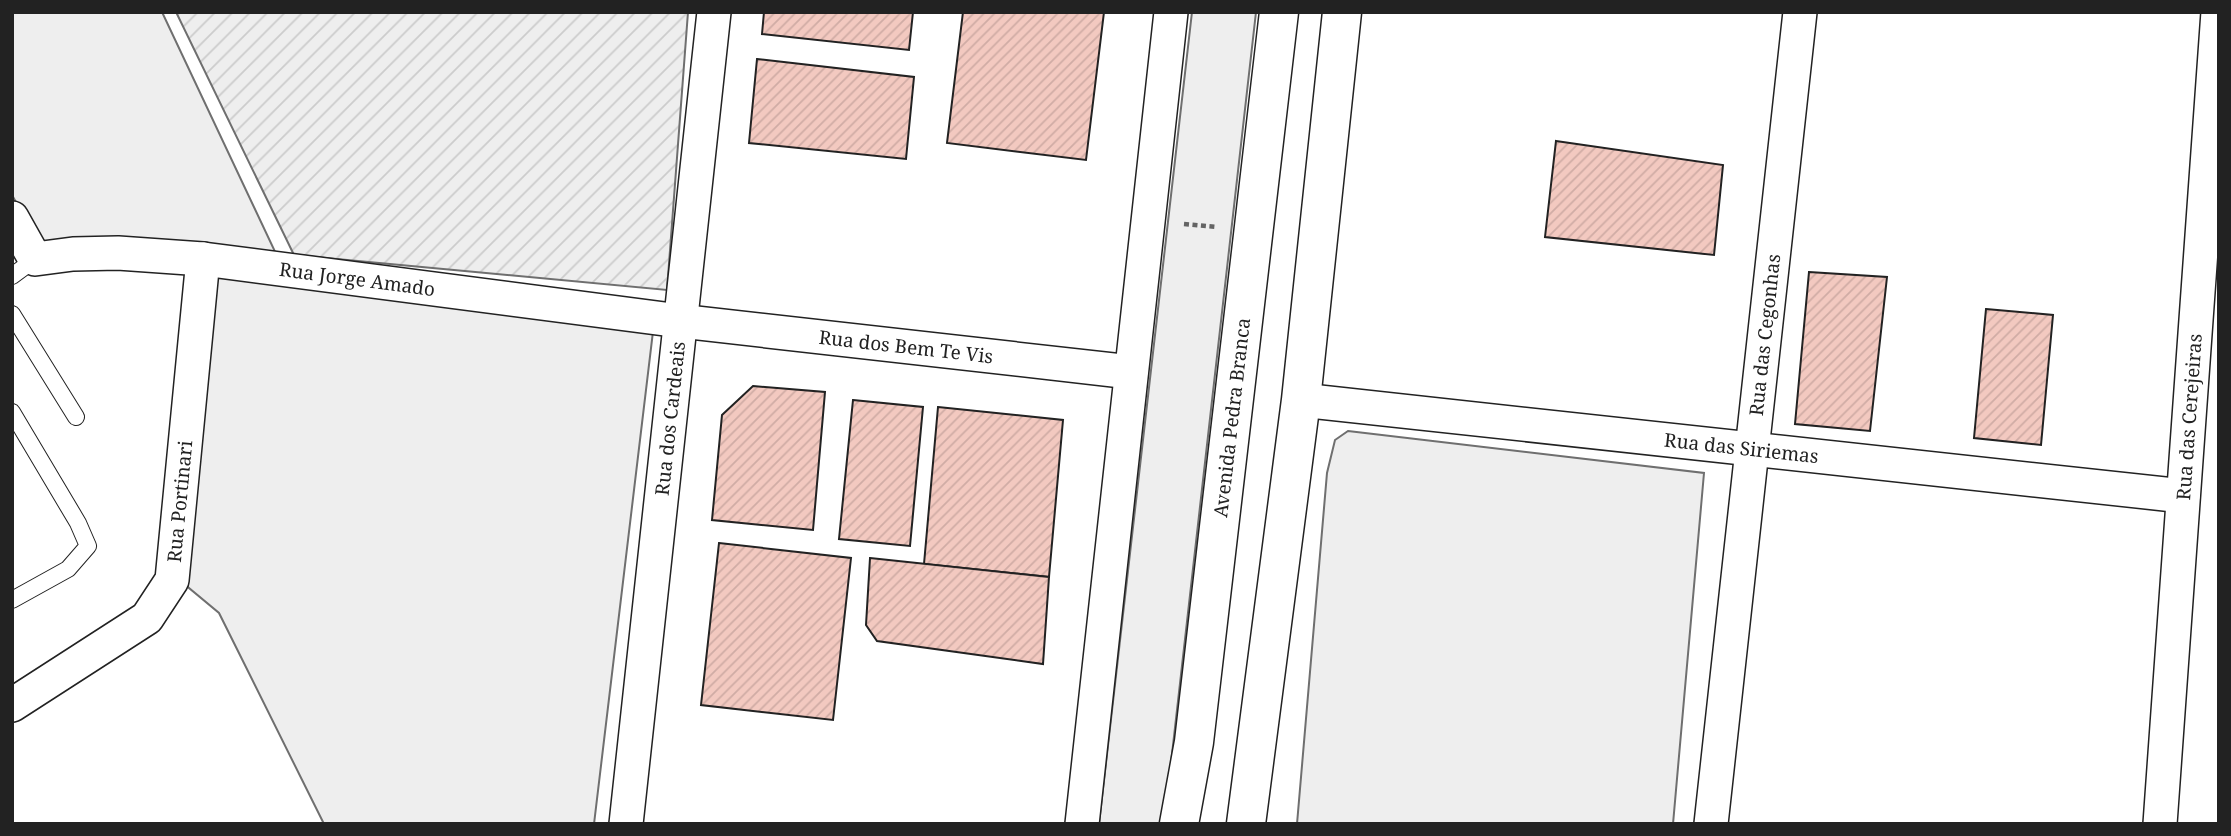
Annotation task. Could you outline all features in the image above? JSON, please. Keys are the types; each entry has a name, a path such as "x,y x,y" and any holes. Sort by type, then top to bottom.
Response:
{"main road":[{"name":"Avenida Pedra Branca","path":"1179,824 1196,728 1279,12"},
{"path":"1246,824 1301,400 1342,12"}],"street":[{"name":"Rua dos Cardeais","path":"626,824 714,12"},
{"path":"1082,824 1171,12"},
{"name":"Rua das Cegonhas","path":"1711,824 1800,12"},
{"name":"Rua das Cerejeiras","path":"2160,824 2218,12"},
{"path":"12,218 24,267"},
{"name":"Rua Jorge Amado","path":"24,267 73,254 118,253 204,258 680,321"},
{"name":"Rua Portinari","path":"12,705 147,618 172,580 204,258"},
{"name":"Rua dos Bem Te Vis","path":"680,321 1131,372"},
{"name":"Rua das Siriemas","path":"1301,400 1753,447 2183,496"}],"lane":[{"path":"12,314 76,417"},
{"path":"12,412 78,523 88,546 68,569 12,600"}],"shaded area":[{"path":"12,12 162,12 278,258 41,247 12,195"},
{"path":"176,12 688,12 667,290 294,255"},
{"path":"1192,12 1256,12 1165,816 1163,824 1099,824"},
{"path":"208,265 654,323 594,824 324,824 219,613 177,578"},
{"path":"1348,431 1704,473 1673,824 1297,824 1327,473 1335,440"}],"building":[{"path":"764,12 913,12 909,50 762,34"},
{"path":"963,12 1104,12 1086,160 947,143"},
{"path":"757,59 914,77 906,159 749,143"},
{"path":"1556,141 1723,165 1714,255 1545,237"},
{"path":"1809,272 1887,277 1870,431 1795,424"},
{"path":"1986,309 2053,315 2041,445 1974,438"},
{"path":"753,386 825,392 813,530 712,520 722,415"},
{"path":"853,400 923,407 910,546 839,539"},
{"path":"938,407 1063,420 1049,577 924,564"},
{"path":"719,543 851,558 833,720 701,705"},
{"path":"870,558 1049,577 1043,664 877,641 866,625"}]}
